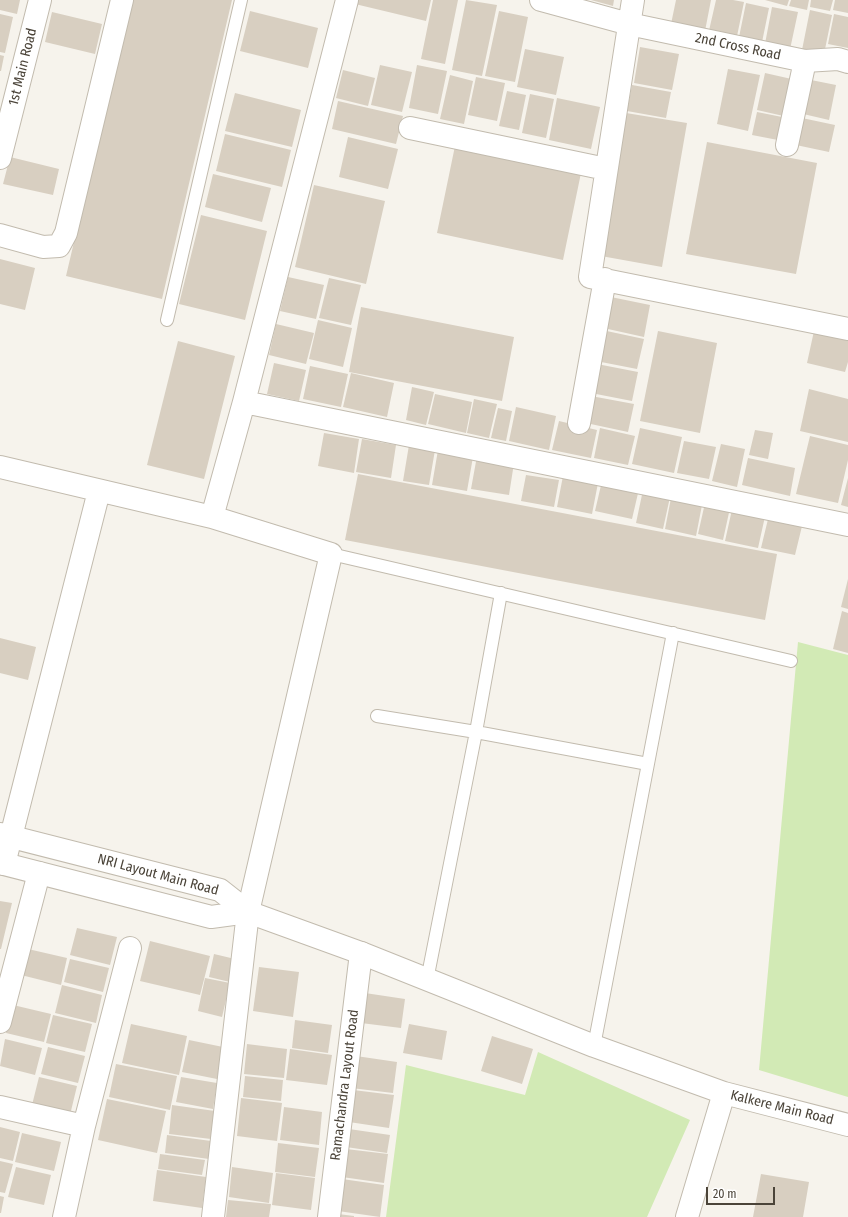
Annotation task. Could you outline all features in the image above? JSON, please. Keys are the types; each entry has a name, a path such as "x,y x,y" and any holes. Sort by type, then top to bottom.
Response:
{"street":[{"name":"1st Main Road","path":"0,158 40,0"},
{"path":"0,235 43,247 59,246 66,233 122,0"},
{"path":"212,517 244,402 347,0"},
{"name":"2nd Cross Road","path":"540,0 629,24 805,60 838,59 848,62"},
{"path":"632,0 590,277 848,329"},
{"path":"787,145 805,60"},
{"path":"410,128 606,169"},
{"path":"579,423 605,279"},
{"path":"244,402 848,525"},
{"path":"0,467 212,517 330,554 248,912 213,1217"},
{"path":"2,864 5,835 99,491"},
{"name":"NRI Layout Main Road","path":"5,835 220,890 248,912"},
{"name":"NRI Layout Main Road","path":"2,864 211,917 248,912"},
{"path":"0,1022 39,873"},
{"path":"248,912 362,953 594,1046 724,1093"},
{"path":"64,1217 84,1126 130,948"},
{"name":"Ramachandra Layout Road","path":"329,1217 362,953"},
{"name":"Kalkere Main Road","path":"687,1217 724,1093 848,1125"},
{"path":"0,1107 84,1126"}],"lane":[{"path":"168,320 242,0"},
{"path":"330,554 791,660"},
{"path":"427,980 476,732 500,593"},
{"path":"594,1046 673,633"},
{"path":"377,716 476,732 648,764"}],"green space":[{"path":"798,642 848,655 848,1097 759,1070"},
{"path":"538,1052 690,1120 647,1217 386,1217 406,1065 525,1095"}],"building":[{"path":"0,0 20,0 17,14 0,10"},
{"path":"131,0 232,0 162,299 66,276"},
{"path":"356,0 431,0 426,21 355,4"},
{"path":"433,0 458,0 445,64 421,59"},
{"path":"466,0 497,5 482,76 452,70"},
{"path":"591,0 614,0 613,6"},
{"path":"676,0 711,0 705,31 671,24"},
{"path":"716,0 733,0 744,2 736,41 708,35"},
{"path":"765,0 789,0 787,6"},
{"path":"791,0 809,0 807,10 789,6"},
{"path":"811,0 833,0 830,11 810,7"},
{"path":"835,0 848,0 848,13 833,10"},
{"path":"746,3 769,8 761,47 738,42"},
{"path":"772,7 798,12 789,54 764,49"},
{"path":"810,10 832,15 824,54 802,50"},
{"path":"250,11 318,28 308,68 240,51"},
{"path":"499,11 528,17 515,82 485,76"},
{"path":"52,12 102,24 95,54 45,42"},
{"path":"0,14 13,17 5,53 0,52"},
{"path":"834,14 848,17 848,48 828,44"},
{"path":"640,47 679,54 672,90 634,83"},
{"path":"525,49 564,57 556,95 517,87"},
{"path":"0,55 4,56 1,71 0,71"},
{"path":"380,65 412,72 402,112 371,105"},
{"path":"417,65 447,71 438,114 409,108"},
{"path":"728,69 760,75 748,131 717,124"},
{"path":"343,70 375,78 368,106 336,98"},
{"path":"765,73 796,80 788,117 757,110"},
{"path":"450,75 473,81 464,124 440,119"},
{"path":"476,77 505,83 497,121 468,115"},
{"path":"806,79 836,85 829,120 799,113"},
{"path":"632,85 671,92 666,118 627,111"},
{"path":"507,91 526,95 519,130 499,126"},
{"path":"235,93 301,110 292,147 225,131"},
{"path":"530,94 554,99 546,138 522,133"},
{"path":"557,98 600,107 591,149 549,140"},
{"path":"338,101 403,116 396,144 332,129"},
{"path":"757,112 787,118 783,141 752,135"},
{"path":"626,113 687,123 662,267 601,256"},
{"path":"802,118 835,125 829,152 796,145"},
{"path":"225,134 291,150 282,187 216,171"},
{"path":"348,137 398,149 388,189 339,177"},
{"path":"707,142 817,163 796,274 686,254"},
{"path":"455,146 581,173 563,260 437,233"},
{"path":"10,157 59,169 53,195 3,184"},
{"path":"213,174 271,188 262,222 205,207"},
{"path":"314,185 385,201 366,284 295,267"},
{"path":"201,215 267,231 245,320 179,304"},
{"path":"0,259 35,268 25,310 0,304"},
{"path":"288,277 324,285 316,319 280,311"},
{"path":"329,278 361,285 351,325 319,318"},
{"path":"606,296 650,305 644,337 599,327"},
{"path":"361,307 514,337 502,401 349,372"},
{"path":"318,320 352,328 343,367 309,359"},
{"path":"276,324 314,333 306,364 269,355"},
{"path":"602,330 644,339 637,369 596,361"},
{"path":"658,331 717,343 700,433 640,421"},
{"path":"814,331 848,339 848,362 845,372 807,363"},
{"path":"178,341 235,356 204,479 147,465"},
{"path":"274,363 306,370 299,401 267,394"},
{"path":"597,364 638,372 632,401 591,393"},
{"path":"310,366 348,374 341,407 303,399"},
{"path":"351,373 394,383 387,417 343,407"},
{"path":"412,387 434,392 426,425 406,420"},
{"path":"809,389 848,399 848,442 800,431"},
{"path":"435,394 472,402 466,433 428,424"},
{"path":"591,396 634,404 628,432 586,423"},
{"path":"474,399 497,404 489,438 467,433"},
{"path":"516,407 556,416 549,450 509,441"},
{"path":"498,408 512,411 506,441 491,438"},
{"path":"559,421 597,430 591,458 552,450"},
{"path":"600,428 635,436 628,465 594,458"},
{"path":"640,428 682,437 674,473 632,464"},
{"path":"755,430 773,433 768,459 749,455"},
{"path":"324,433 359,439 354,473 318,466"},
{"path":"810,436 848,445 848,460 838,503 796,494"},
{"path":"362,439 396,445 391,478 356,472"},
{"path":"684,441 716,447 709,479 677,473"},
{"path":"721,444 745,449 737,487 712,481"},
{"path":"409,445 435,450 429,485 403,481"},
{"path":"438,450 473,457 467,491 432,485"},
{"path":"477,456 514,463 509,495 471,489"},
{"path":"748,458 795,468 790,496 742,485"},
{"path":"358,474 777,554 765,620 345,540"},
{"path":"526,475 559,480 554,507 521,501"},
{"path":"563,476 598,483 592,514 557,507"},
{"path":"848,478 848,507 841,505"},
{"path":"602,481 639,489 632,519 595,511"},
{"path":"643,490 670,497 663,529 636,523"},
{"path":"671,498 702,505 696,536 665,529"},
{"path":"705,503 730,508 723,540 698,534"},
{"path":"733,505 766,512 758,548 725,541"},
{"path":"769,515 803,522 795,555 761,548"},
{"path":"848,579 848,609 841,607"},
{"path":"842,611 848,613 848,653 833,649"},
{"path":"0,638 36,647 28,680 0,673"},
{"path":"0,901 12,903 1,949 0,949"},
{"path":"77,928 117,937 110,965 70,955"},
{"path":"150,941 210,956 200,995 140,981"},
{"path":"28,949 67,958 61,985 21,975"},
{"path":"214,954 235,959 230,982 209,977"},
{"path":"70,959 109,968 103,992 64,982"},
{"path":"259,967 299,972 293,1017 253,1011"},
{"path":"205,978 230,983 222,1017 198,1011"},
{"path":"62,985 102,995 96,1023 55,1013"},
{"path":"365,993 405,999 401,1028 361,1023"},
{"path":"13,1005 51,1014 44,1042 6,1033"},
{"path":"53,1015 92,1024 85,1052 46,1043"},
{"path":"295,1020 332,1025 328,1053 292,1048"},
{"path":"131,1024 187,1036 179,1075 122,1063"},
{"path":"409,1024 447,1031 442,1060 403,1053"},
{"path":"492,1036 533,1049 522,1084 481,1071"},
{"path":"5,1039 42,1048 35,1075 0,1066"},
{"path":"189,1040 223,1047 217,1079 182,1072"},
{"path":"247,1044 287,1049 284,1078 244,1074"},
{"path":"48,1047 85,1056 78,1083 41,1074"},
{"path":"290,1049 332,1055 327,1085 286,1080"},
{"path":"356,1056 397,1062 393,1093 351,1088"},
{"path":"116,1064 177,1076 170,1110 109,1097"},
{"path":"245,1076 283,1080 281,1101 243,1097"},
{"path":"39,1077 77,1086 70,1115 32,1105"},
{"path":"181,1077 217,1083 213,1109 176,1102"},
{"path":"353,1090 394,1095 389,1128 349,1122"},
{"path":"241,1098 282,1103 277,1141 237,1136"},
{"path":"107,1099 166,1111 157,1153 98,1140"},
{"path":"172,1105 215,1111 211,1139 169,1134"},
{"path":"284,1107 322,1112 319,1145 280,1140"},
{"path":"0,1127 20,1132 13,1161 0,1158"},
{"path":"349,1129 390,1135 387,1153 346,1147"},
{"path":"22,1133 61,1142 54,1171 15,1162"},
{"path":"167,1135 211,1141 209,1159 165,1153"},
{"path":"278,1143 319,1148 315,1177 275,1172"},
{"path":"346,1149 388,1154 384,1183 342,1177"},
{"path":"160,1154 205,1160 202,1175 158,1169"},
{"path":"0,1161 13,1164 5,1193 0,1192"},
{"path":"16,1167 51,1175 44,1205 8,1197"},
{"path":"232,1167 273,1173 269,1203 229,1197"},
{"path":"157,1170 206,1177 202,1208 153,1201"},
{"path":"276,1173 315,1178 311,1210 272,1205"},
{"path":"761,1174 809,1182 803,1217 753,1217"},
{"path":"342,1179 384,1185 380,1217 338,1211"},
{"path":"0,1196 4,1197 1,1213 0,1213"},
{"path":"228,1200 271,1204 269,1217 226,1217"},
{"path":"338,1214 354,1216 354,1217 338,1217"}]}
